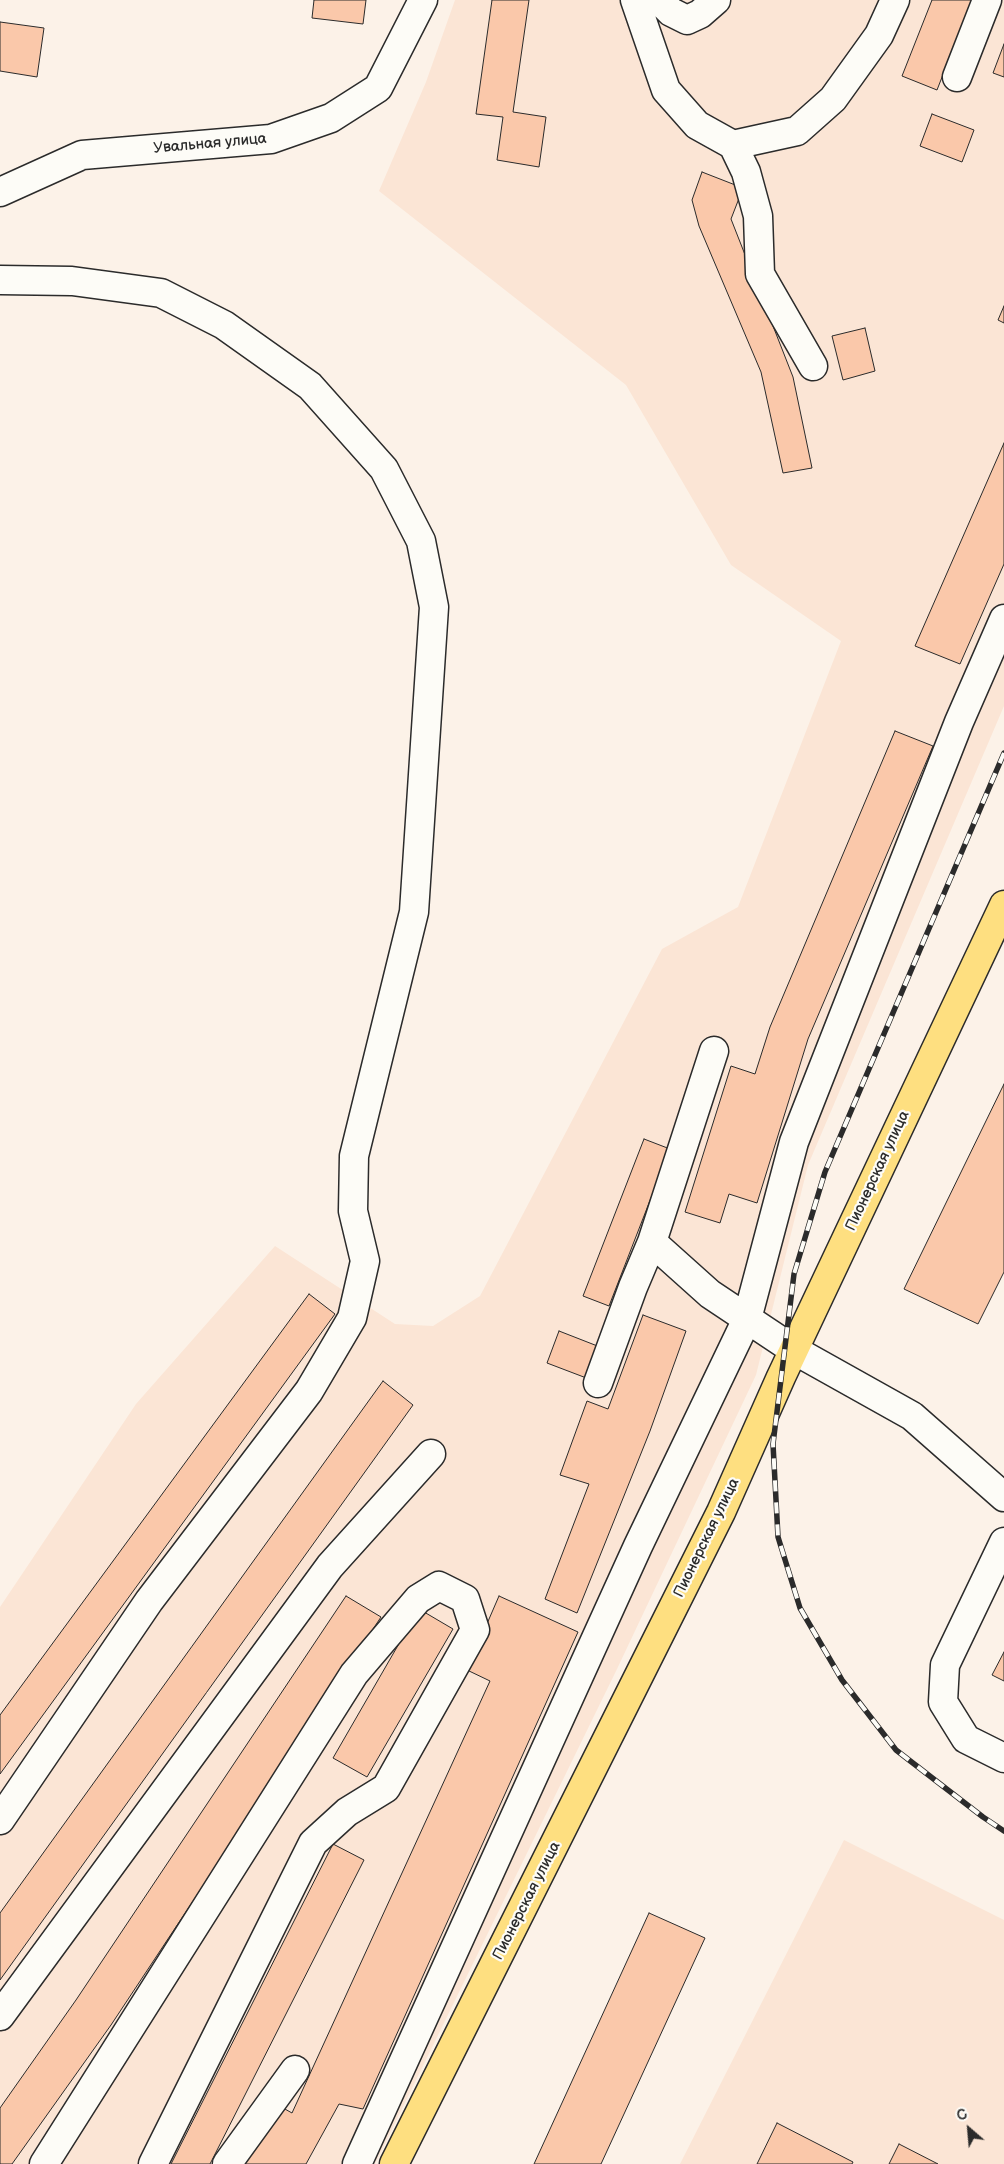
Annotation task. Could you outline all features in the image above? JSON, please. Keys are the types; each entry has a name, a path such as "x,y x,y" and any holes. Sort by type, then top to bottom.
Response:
{"main road":[{"name":"Пионерская улица","path":"394,2164 722,1512 794,1350 1004,905"}],"lane":[{"name":"Увальная улица","path":"0,192 82,155 271,139 331,118 378,88 423,0"},
{"path":"635,0 666,90 697,125 734,145 746,172 758,216 760,274 813,366"},
{"path":"659,0 671,12 686,20 700,14 716,0"},
{"path":"734,145 797,131 834,99 879,35 895,0"},
{"path":"957,77 987,0"},
{"path":"0,280 72,281 160,293 224,325 310,386 384,469 421,541 434,607 414,912 354,1156 353,1212 365,1261 352,1318 309,1391 149,1602 0,1820"},
{"path":"357,2164 634,1555 747,1319 794,1142 959,722 1004,619"},
{"path":"598,1383 633,1287 652,1242 714,1051"},
{"path":"652,1242 710,1294 747,1319 794,1350 912,1416 1004,1497"},
{"path":"0,2016 330,1566 431,1454"},
{"path":"1003,1545 944,1665 943,1702 966,1739 1004,1758"},
{"path":"44,2164 354,1674 418,1599 439,1586 465,1599 475,1630 386,1788 347,1812 313,1844 153,2164"},
{"path":"227,2164 296,2070"}],"shaded area":[{"path":"455,0 1004,0 1004,706 808,1165 756,1375 617,1669 375,2164 0,2164 0,1607 136,1404 275,1246 395,1324 433,1326 480,1296 662,949 738,907 841,641 731,565 626,385 379,191 426,82"},
{"path":"844,1840 1004,1920 1004,2164 680,2164"}],"building":[{"path":"314,0 366,0 363,24 312,18"},
{"path":"492,0 529,0 513,112 546,117 539,167 497,160 503,117 476,114"},
{"path":"932,0 972,0 937,90 902,76"},
{"path":"0,22 44,28 37,77 0,71"},
{"path":"1004,44 1004,77 993,73"},
{"path":"932,114 974,130 962,162 920,146"},
{"path":"702,172 743,188 731,219 793,377 812,468 783,473 761,372 699,226 692,200"},
{"path":"1004,306 1004,323 998,320"},
{"path":"865,328 875,371 843,380 832,336"},
{"path":"1004,443 1004,564 960,664 915,646"},
{"path":"895,731 933,746 808,1039 757,1203 729,1194 720,1223 685,1212 731,1066 755,1074 770,1027"},
{"path":"1004,1084 1004,1272 978,1324 904,1289"},
{"path":"644,1139 670,1149 609,1306 583,1296"},
{"path":"309,1294 335,1314 0,1774 0,1715"},
{"path":"643,1315 686,1331 650,1431 577,1613 545,1599 589,1484 560,1475 587,1401 608,1409"},
{"path":"559,1331 600,1347 589,1379 547,1363"},
{"path":"383,1381 413,1405 0,1980 0,1913"},
{"path":"346,1596 381,1617 111,2025 12,2164 0,2164 0,2108 76,2000"},
{"path":"499,1596 578,1632 363,2109 339,2104 306,2164 235,2164 276,2104 292,2113 490,1681 467,1670"},
{"path":"419,1609 453,1629 367,1777 333,1758"},
{"path":"1004,1652 1004,1681 992,1675"},
{"path":"333,1844 364,1860 210,2164 171,2164"},
{"path":"649,1913 705,1938 601,2164 534,2164"},
{"path":"777,2123 853,2162 852,2164 757,2164"},
{"path":"899,2144 938,2164 889,2164"}],"railway":[{"path":"1004,753 825,1172 794,1274 773,1444 778,1537 800,1608 842,1680 896,1750 1004,1831"}]}
